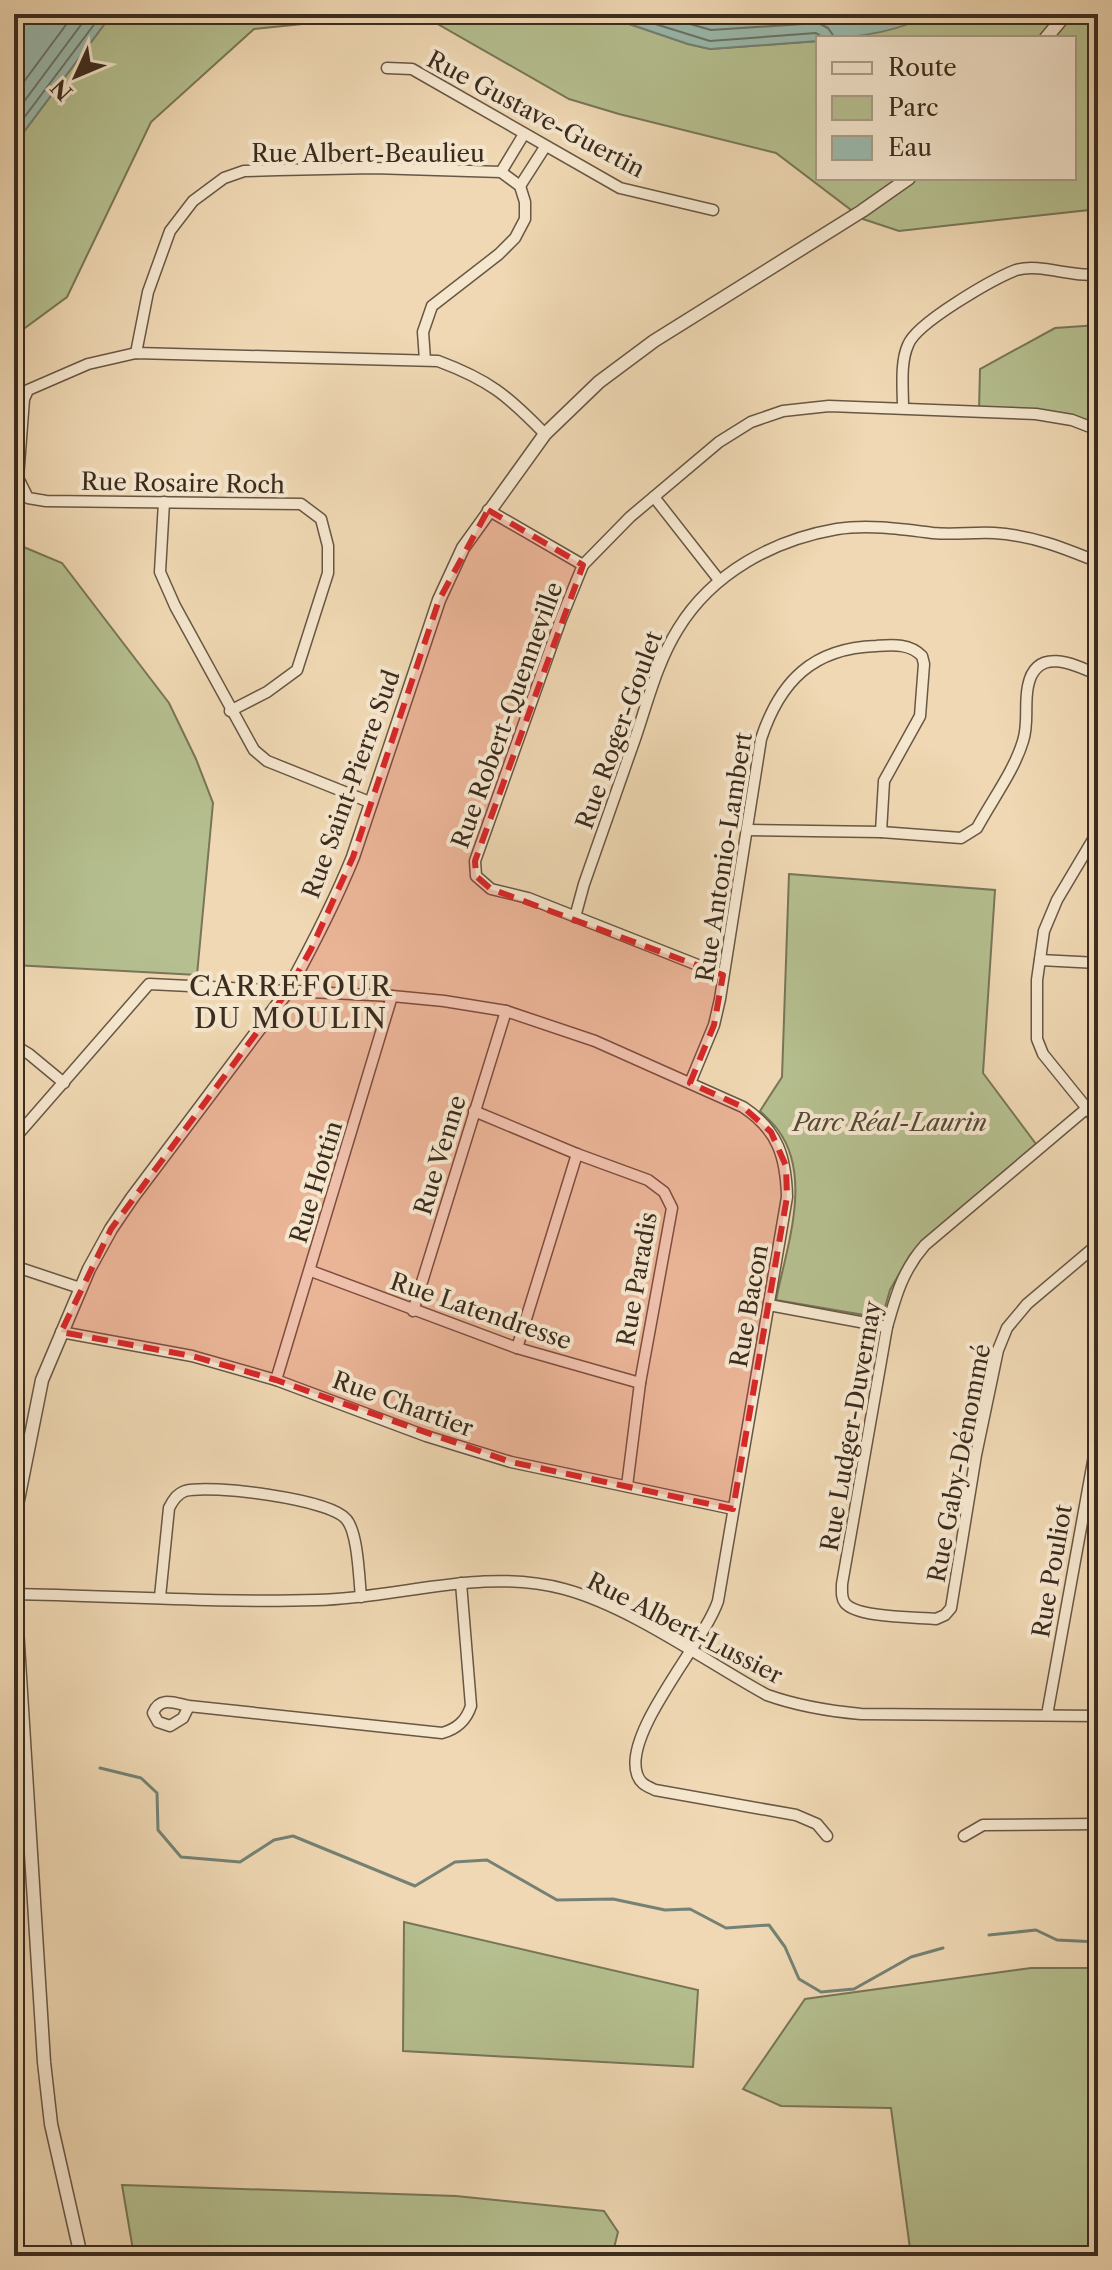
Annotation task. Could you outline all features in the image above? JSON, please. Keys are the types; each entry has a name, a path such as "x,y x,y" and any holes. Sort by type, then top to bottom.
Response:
{"street":[{"path":"1048,36 1066,14"},
{"name":"Rue Gustave-Guertin","path":"387,68 412,69 620,188 713,210"},
{"path":"501,172 524,134"},
{"path":"425,360 423,332 432,306 499,254 520,228 526,210 520,186 545,147"},
{"name":"Rue Albert-Beaulieu","path":"136,353 148,292 170,231 193,201 224,178 244,171 373,168 501,172 520,186"},
{"name":"Rue Saint-Pierre Sud","path":"14,1544 15,1510 42,1380 80,1288 125,1208 287,992 336,898 372,803 439,600 463,548 545,434 599,382 701,309 862,211 906,180"},
{"path":"903,408 905,353 911,337 924,324 1016,270 1031,268 1067,274 1098,274"},
{"path":"136,353 347,361 438,361 495,387 545,434"},
{"name":"Rue Rosaire Roch","path":"136,353 88,364 28,390 24,399 18,478 28,498 46,501 301,504 321,519 328,546 328,573 297,670 267,692 230,711"},
{"name":"Rue Robert-Quenneville","path":"575,917 528,898 491,889 476,876 475,861 583,565 608,538 719,442 751,422 783,411 829,406 1036,414 1072,420 1098,430"},
{"path":"654,497 719,580"},
{"path":"164,502 160,572 230,711 254,750 267,761 372,803"},
{"path":"488,510 583,565"},
{"name":"Rue Roger-Goulet","path":"575,917 668,648 678,628 719,580 750,559 793,540 838,529 884,527 942,534 995,533 1043,540 1098,562"},
{"name":"Rue Antonio-Lambert","path":"690,1083 714,1025 761,739 768,716 793,678 814,662 857,646 909,647 922,656 924,664 920,716 884,781 881,832"},
{"path":"747,830 881,832 961,838 973,833 1022,746 1028,719 1027,689 1036,669 1048,662 1065,661 1098,675"},
{"path":"1098,831 1057,900 1044,931 1037,980 1037,1039 1052,1068 1098,1122"},
{"path":"575,917 723,975"},
{"path":"1040,960 1098,963"},
{"name":"Rue Bacon","path":"64,1083 149,984 392,996 506,1011 595,1041 757,1116 771,1132 786,1166 787,1197 718,1601 655,1708 640,1742 636,1773 643,1784 655,1790 796,1815 817,1824 827,1836"},
{"name":"Rue Hottin","path":"276,1380 392,996"},
{"name":"Rue Venne","path":"413,1311 506,1011"},
{"path":"14,1045 64,1083 14,1139"},
{"name":"Rue Ludger-Duvernay","path":"842,1595 887,1327 905,1271 920,1251 1086,1109"},
{"name":"Rue Paradis","path":"474,1111 648,1180 669,1199 672,1208 640,1383 627,1486"},
{"path":"517,1348 577,1154"},
{"name":"Rue Gaby-Dénommé","path":"842,1595 849,1607 872,1614 936,1619 951,1608 976,1455 998,1350 1007,1328 1027,1304 1098,1244"},
{"path":"14,1266 80,1288"},
{"name":"Rue Latendresse","path":"311,1271 517,1348 640,1383"},
{"path":"769,1305 887,1327"},
{"name":"Rue Chartier","path":"61,1332 192,1356 276,1380 426,1436 511,1462 733,1509"},
{"name":"Rue Pouliot","path":"1047,1715 1098,1434"},
{"path":"160,1597 169,1508 183,1492 201,1488 308,1501 342,1515 352,1530 361,1597"},
{"path":"14,1580 44,2062 51,2124 81,2256"},
{"name":"Rue Albert-Lussier","path":"15,1594 318,1600 461,1583 514,1581 565,1590 616,1610 767,1695 823,1711 1098,1716"},
{"path":"189,1706 442,1733 452,1730 468,1715 471,1706 461,1583"},
{"path":"964,1836 983,1825 1098,1824"}],"highlighted area":[{"path":"488,510 583,565 475,861 476,876 491,889 723,975 714,1025 690,1083 743,1107 771,1132 786,1166 787,1197 733,1509 511,1462 276,1380 192,1356 61,1332 111,1229 287,992 311,949 353,857 439,600"}],"green space":[{"path":"112,14 600,14 710,49 816,41 816,180 1076,180 1076,36 853,36 904,25 930,14 1098,14 1098,209 899,231 863,219 776,153 569,99 427,18 380,16 254,29 151,122 67,297 14,336 14,145"},
{"path":"1098,325 1098,430 1072,420 979,411 980,369 1055,328"},
{"path":"14,543 62,563 169,703 196,759 213,803 197,975 14,965"},
{"name":"Parc Réal-Laurin","path":"789,874 995,890 983,1073 1036,1144 930,1234 910,1255 890,1290 882,1318 776,1300 794,1214 794,1169 778,1130 760,1111 782,1077"},
{"path":"404,1922 698,1990 693,2067 403,2051"},
{"path":"1031,1968 1098,1968 1098,2256 911,2256 891,2108 781,2106 743,2089 805,1999"},
{"path":"122,2185 456,2196 604,2211 618,2232 612,2256 134,2256"}],"water":[{"path":"14,14 112,14 14,145"},
{"path":"600,14 930,14 890,30 854,36 816,36 816,41 710,49"}],"waterway":[{"path":"100,1768 141,1778 157,1793 158,1830 181,1857 240,1862 274,1840 293,1836 415,1886 455,1862 487,1860 557,1900 613,1899 665,1910 690,1909 726,1928 769,1925 785,1947 799,1979 821,1992 854,1989 911,1957 943,1948"},
{"path":"989,1935 1036,1930 1057,1940 1098,1942"}],"district":[{"name":"CARREFOUR DU MOULIN","path":"291,1002"}]}
